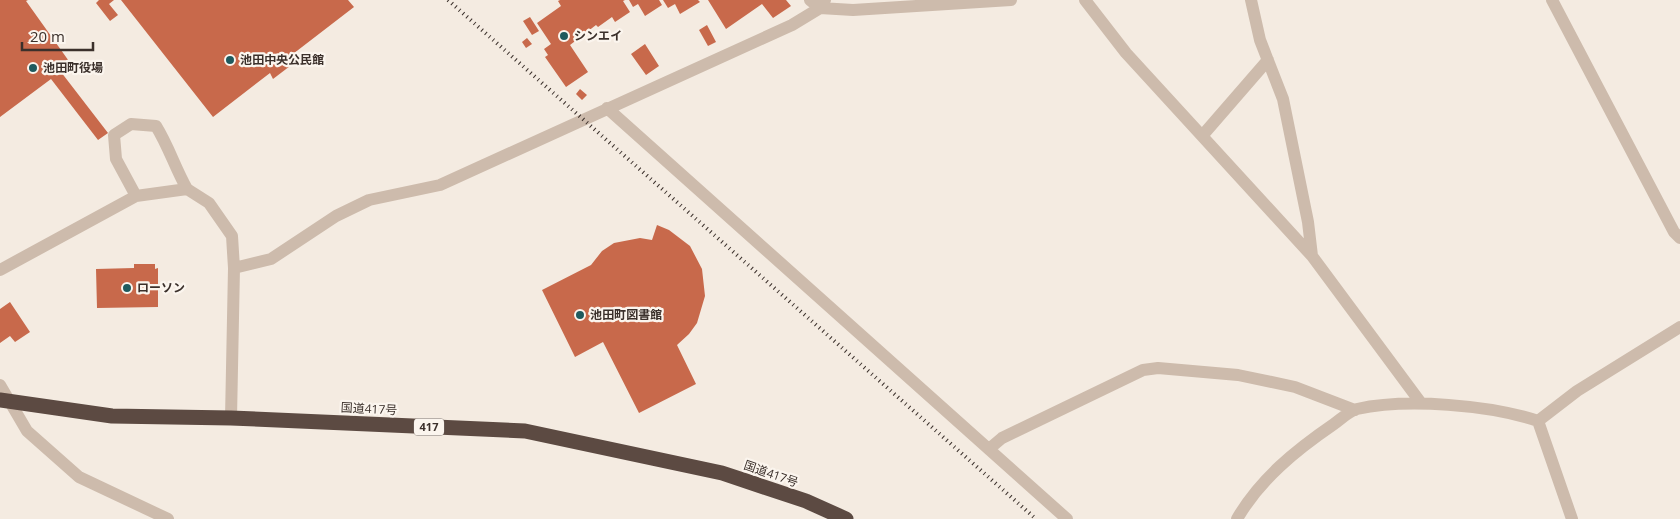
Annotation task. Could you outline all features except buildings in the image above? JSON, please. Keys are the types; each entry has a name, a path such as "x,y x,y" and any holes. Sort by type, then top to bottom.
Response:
{"highway":[{"name":"国道417号","path":"7,402 112,416 231,418 525,431 722,473 806,501 846,519"}],"street":[{"path":"234,268 271,259 336,216 369,200 440,185 792,25 818,3 853,10 1011,0"},
{"path":"1085,0 1126,53 1312,256 1420,404"},
{"path":"1251,0 1260,40 1283,99 1308,222 1312,256"},
{"path":"1552,0 1674,232 1680,238"},
{"path":"1202,136 1268,60"},
{"path":"606,108 1067,519"},
{"path":"136,196 116,159 114,135 131,124 156,126 168,146 172,162 187,189 210,203 232,236 234,268 231,418"},
{"path":"0,270 136,196 187,189"},
{"path":"1538,421 1577,391 1680,326"},
{"path":"989,449 1002,438 1143,370 1158,368 1238,375 1295,387 1355,410 1420,404 1510,412 1538,421"},
{"path":"0,384 7,402 27,431 79,477 168,519"},
{"path":"1237,519 1269,475 1316,436 1355,410"},
{"path":"1538,421 1572,519"}],"railway":[{"path":"448,0 1036,519"}],"place":[{"name":"シンエイ","path":"564,36"},
{"name":"池田中央公民館","path":"230,60"},
{"name":"池田町役場","path":"33,68"},
{"name":"ローソン","path":"127,288"},
{"name":"池田町図書館","path":"580,315"}]}
